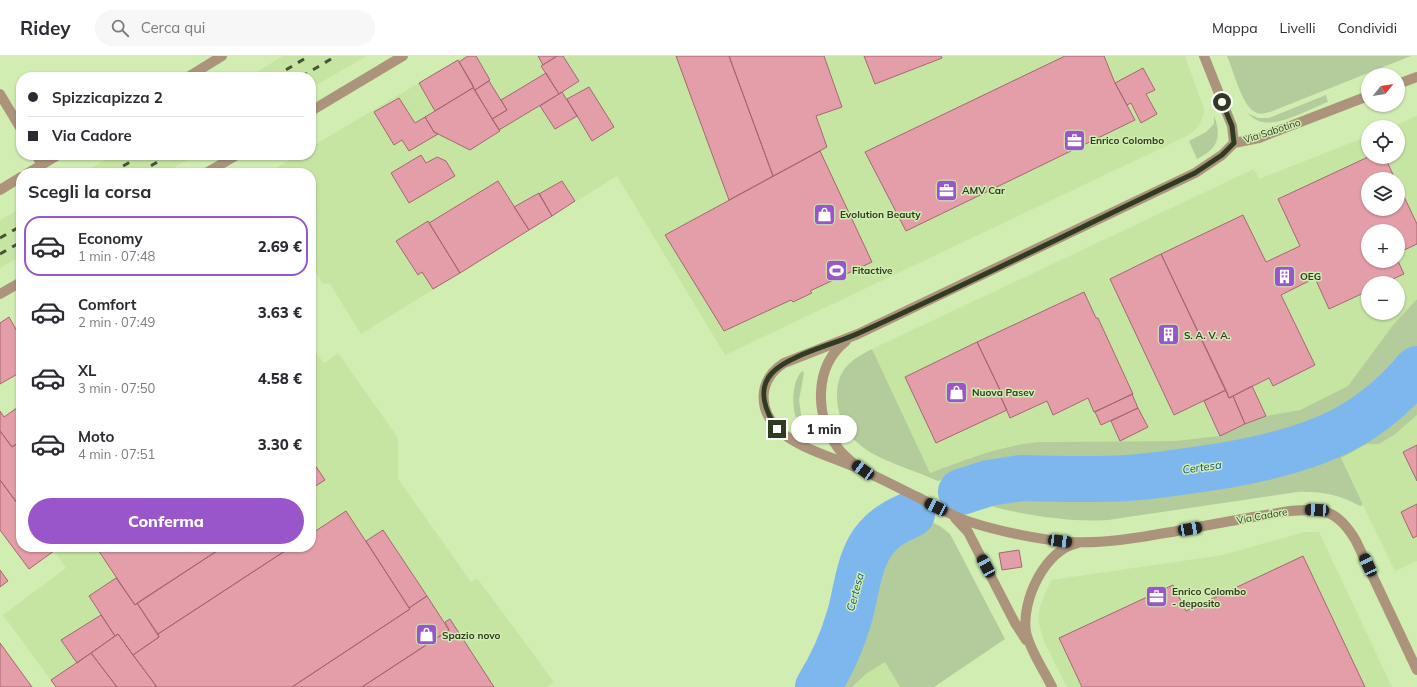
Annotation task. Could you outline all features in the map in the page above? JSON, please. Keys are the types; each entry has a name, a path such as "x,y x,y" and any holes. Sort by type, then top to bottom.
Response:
{"street":[{"path":"196,72 222,56"},
{"path":"316,108 403,56"},
{"path":"1204,56 1232,126 1234,143"},
{"path":"1405,81 1417,77"},
{"path":"0,94 16,121"},
{"name":"Via Sabotino","path":"858,334 1195,173 1222,155 1234,143 1259,138 1361,99"},
{"path":"39,160 42,165"},
{"path":"37,168 50,160"},
{"path":"215,168 228,160"},
{"path":"0,190 16,180"},
{"path":"0,294 16,285"},
{"name":"Via Cadore","path":"858,334 843,344 830,359 822,383 821,395 823,416 830,436 838,449 863,470"},
{"name":"Via Cadore","path":"858,334 784,363 771,374 765,386 764,402 768,414 777,429 783,434 803,445 863,470 949,513 965,523 1052,540 1085,542 1135,538 1290,510 1327,512 1336,516 1344,523 1356,541 1417,670"},
{"path":"965,523 973,542 1015,623 1034,652"},
{"name":"Via Cadore","path":"1052,687 1034,652 1026,632 1026,613 1031,593 1042,572 1055,556 1069,546 1085,542"}],"shaded area":[{"path":"283,56 367,56 316,85 316,72 256,72"},
{"path":"464,56 1185,56 1204,109 1203,117 1198,127 1189,135 725,355 617,176 361,334 330,284 322,283 316,273 316,168 276,168 290,160 316,160 316,144"},
{"path":"1227,56 1411,56 1381,68 1361,68 1361,76 1270,112 1261,114 1250,108 1238,87"},
{"path":"1326,95 1328,102 1296,116 1270,123 1254,119 1247,113 1258,118 1269,118"},
{"path":"1214,116 1217,124 1218,137 1213,147 1197,159 1189,141 1206,132 1214,124"},
{"path":"1417,116 1417,299 1405,312 1405,276 1361,276 1361,320 1398,320 1348,386 1300,410 1266,416 1220,436 1175,441 1040,442 1003,448 930,473 872,349 1254,169 1259,179 1361,139 1361,164 1405,164 1405,121"},
{"path":"105,160 187,160 174,168 91,168"},
{"path":"16,211 16,259 0,268 0,220"},
{"path":"1417,299 1417,355 1407,369 1384,393 1357,411 1339,420 1310,431 1252,446 1171,463 1115,469 1081,466 998,465 978,468 938,481 872,453 858,443 847,431 840,414 837,394 838,385 843,371 852,361 872,349 930,473 1011,446 1040,442 1175,441 1219,436 1266,416 1300,410 1348,386 1393,325 1398,320 1405,320 1405,312"},
{"path":"316,353 324,363 338,353 398,438 398,479 471,582 477,578 554,682 547,687 56,687 3,615 66,568 55,552 316,552"},
{"path":"802,371 804,373 799,400 802,422 799,424 796,419 793,397 798,376"},
{"path":"1417,393 1417,415 1394,435 1379,444 1367,444 1341,458 1363,505 1360,506 1330,494 1297,492 1108,520 1075,520 1021,513 982,502 991,498 1009,494 1027,492 1153,488 1188,484 1275,465 1327,449 1352,438 1375,426 1397,411"},
{"path":"1417,415 1417,561 1395,571 1340,458 1367,444 1379,444 1394,435"},
{"path":"931,522 940,526 950,534 1005,639 934,687 900,687 885,662 866,674 852,687 827,687 859,618 876,570 884,556 900,541"},
{"path":"1304,532 1319,532 1392,687 1067,687 1044,642 1038,620 1040,606 1051,580 1223,555"},
{"path":"885,662 900,687 852,687 866,674"}],"building":[{"path":"468,56 476,56 490,80 475,90 459,62"},
{"path":"538,56 557,56 543,65"},
{"path":"557,56 563,56 579,81 559,94 541,66"},
{"path":"676,56 729,56 773,176 729,200"},
{"path":"729,56 824,56 842,107 816,116 827,147 773,176"},
{"path":"864,56 941,56 942,58 875,84"},
{"path":"1065,56 1104,56 1115,83 1135,120 906,231 865,152"},
{"path":"458,60 474,87 435,111 419,83"},
{"path":"1143,68 1155,90 1146,94 1157,114 1141,123 1131,103 1127,105 1115,83"},
{"path":"546,73 559,94 499,130 492,119 507,110 501,100"},
{"path":"489,81 507,110 492,119 475,90"},
{"path":"589,87 614,127 592,141 567,99"},
{"path":"473,88 500,131 470,150 434,132 425,117"},
{"path":"562,92 577,116 555,129 540,106"},
{"path":"399,98 415,123 425,117 434,132 438,134 409,151 402,140 394,145 374,112"},
{"path":"820,151 872,262 810,291 812,293 793,302 791,300 724,331 665,235"},
{"path":"421,155 426,163 437,157 446,161 455,176 409,203 391,173"},
{"name":"OEG","path":"1361,160 1361,164 1388,164 1392,172 1361,172 1361,216 1405,216 1405,199 1417,224 1417,244 1405,250 1405,224 1361,224 1361,268 1401,268 1404,274 1400,276 1361,276 1361,294 1329,309 1315,278 1281,295 1315,365 1273,386 1269,378 1229,398 1161,254 1243,215 1266,262 1300,246 1278,199"},
{"path":"498,181 529,230 460,273 429,223"},
{"path":"562,181 575,201 552,216 539,194"},
{"path":"539,193 552,216 529,230 514,207"},
{"path":"428,221 460,273 433,289 422,272 418,275 396,241"},
{"name":"S. A. V. A.","path":"1161,254 1226,390 1174,415 1110,279"},
{"path":"1084,292 1096,318 1098,318 1133,394 1094,412 1088,398 1053,415 1047,401 1010,418 999,393 1001,392 977,342"},
{"path":"9,317 16,329 16,375 0,384 0,323"},
{"name":"Nuova Pasev","path":"977,342 1001,392 999,393 1007,410 936,443 905,377"},
{"path":"1252,386 1266,416 1245,424 1233,396"},
{"path":"1226,390 1229,398 1233,396 1245,424 1220,436 1204,401"},
{"path":"1132,394 1138,408 1101,425 1095,412"},
{"path":"1138,408 1148,427 1120,441 1111,421"},
{"path":"16,409 16,444 12,447 0,431 0,411 4,417"},
{"path":"0,431 12,447 16,444 16,502 0,480"},
{"path":"1417,445 1417,481 1403,452"},
{"path":"316,466 325,480 316,486"},
{"path":"0,480 16,501 16,552 0,530"},
{"path":"1417,504 1417,536 1413,538 1401,512"},
{"path":"346,511 410,609 292,687 157,687 133,655 159,637 158,634 283,552 316,552 316,531"},
{"path":"383,530 427,596 409,608 366,541"},
{"path":"1019,550 1022,567 1002,570 999,553"},
{"path":"16,552 53,552 29,569"},
{"path":"99,552 215,552 135,605"},
{"path":"215,552 283,552 158,634 137,603"},
{"path":"1303,556 1365,687 1082,687 1059,638 1173,585 1186,611"},
{"path":"0,570 8,581 0,587"},
{"path":"116,578 135,605 137,603 159,637 133,655 118,634 115,636 89,596"},
{"path":"427,596 449,630 362,687 292,687 410,609 409,608"},
{"path":"101,615 115,636 77,663 61,640"},
{"path":"450,619 494,687 362,687 449,630 445,622"},
{"path":"118,634 157,687 117,687 91,653"},
{"path":"0,643 32,687 0,687"},
{"path":"91,653 117,687 56,687 51,680"}],"waterway":[{"name":"Certesa","path":"961,492 989,483 1021,478 1101,479 1164,474 1227,465 1288,452 1331,436 1365,417 1384,402 1417,369"},
{"name":"Certesa","path":"818,687 840,645 852,608 862,565 871,545 889,526 912,514"}],"railway":[{"path":"282,72 309,56"},
{"path":"309,72 336,56"},
{"path":"120,168 133,160"},
{"path":"147,168 161,160"},
{"path":"0,238 16,229"},
{"path":"0,254 16,245"}],"place":[{"name":"Enrico Colombo","path":"1074,140"},
{"name":"AMV Car","path":"947,190"},
{"name":"Evolution Beauty","path":"825,214"},
{"name":"Fitactive","path":"837,270"},
{"name":"OEG","path":"1285,276"},
{"name":"S. A. V. A.","path":"1168,335"},
{"name":"Nuova Pasev","path":"956,392"},
{"name":"Enrico Colombo - deposito","path":"1156,597"},
{"name":"Spazio novo","path":"427,635"}],"route":[{"path":"777,429 768,414 764,402 764,394 768,379 777,368 784,363 858,334 1195,173 1222,155 1234,143 1232,126 1222,102"}]}
